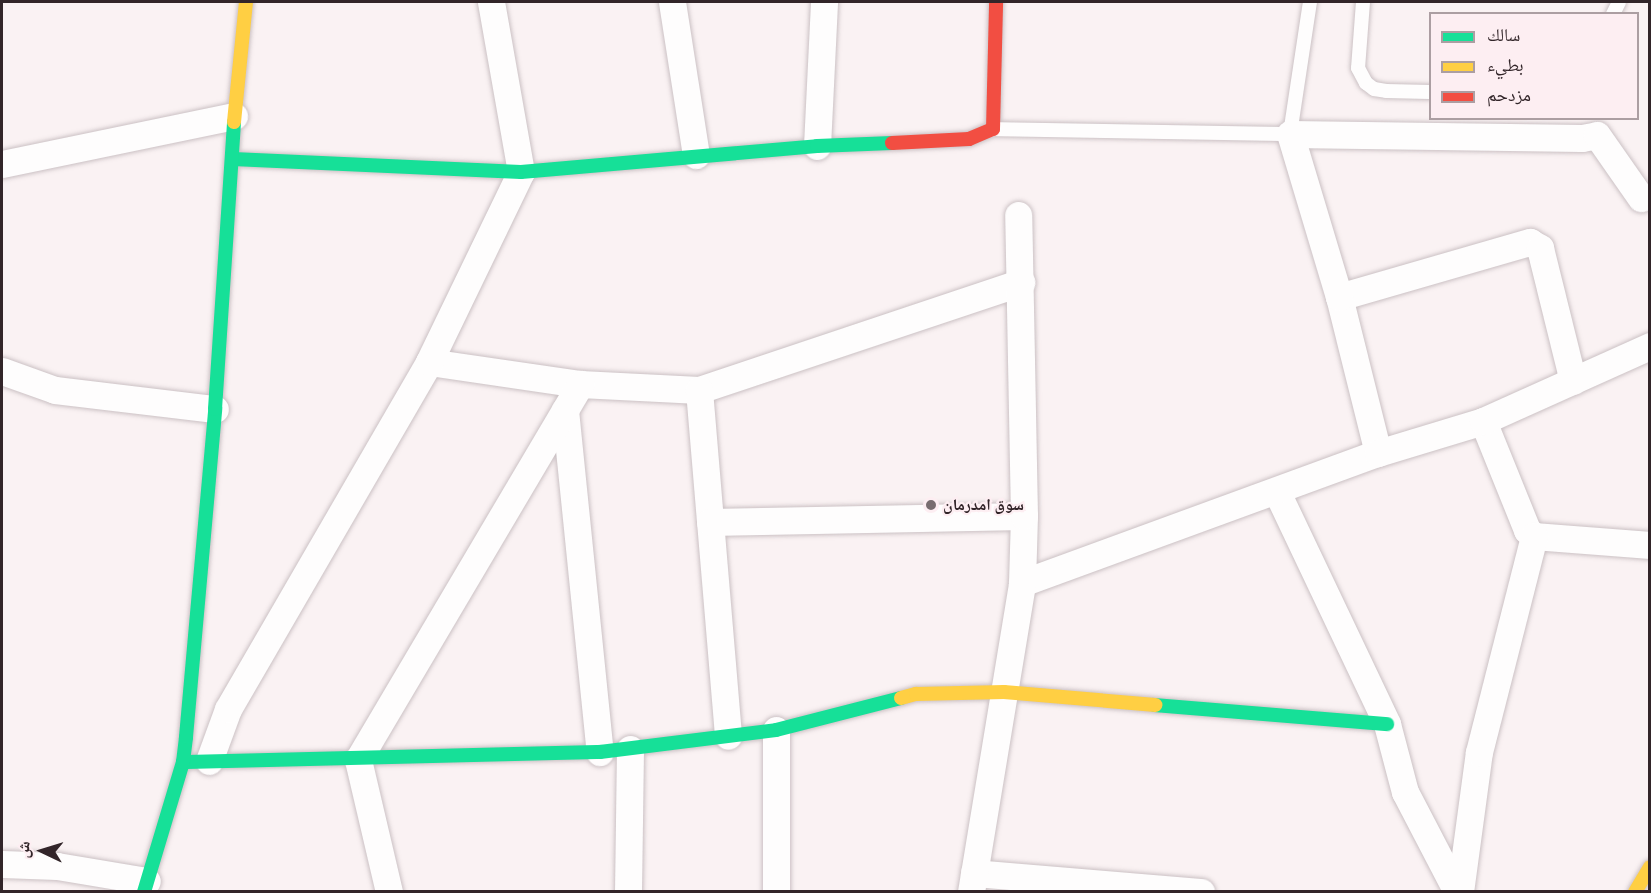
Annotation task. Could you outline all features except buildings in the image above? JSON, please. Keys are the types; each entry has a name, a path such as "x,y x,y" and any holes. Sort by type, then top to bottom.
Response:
{"street":[{"path":"196,761 234,116 246,2"},
{"path":"2,864 57,866 145,886 196,761 429,362 521,172 491,2"},
{"path":"672,2 696,155"},
{"path":"817,146 824,2"},
{"path":"233,159 521,172 817,146 969,139 993,129 996,2"},
{"path":"2,164 234,116"},
{"path":"1378,453 1339,297 1290,134 1582,138 1597,127 1641,198"},
{"path":"1018,215 1024,516 1022,583 973,882 1201,891"},
{"path":"1339,297 1530,242 1540,248 1573,381"},
{"path":"429,362 580,384 699,390 1021,282"},
{"path":"1022,583 1277,492 1378,453 1483,421 1650,346"},
{"path":"2,371 55,390 215,409"},
{"path":"389,891 358,760 580,384"},
{"path":"699,390 728,736"},
{"path":"565,410 600,752"},
{"path":"1483,421 1527,530 1534,536 1650,545"},
{"path":"1277,492 1388,724 1405,792 1459,891"},
{"path":"710,522 1024,516"},
{"path":"1459,891 1479,752 1534,536"},
{"path":"196,761 358,760 600,752 776,730 916,694 1004,692 1388,724"},
{"path":"776,730 776,891"},
{"path":"628,891 630,749"},
{"path":"1635,891 1650,867"}],"lane":[{"path":"993,129 1290,134 1310,2"},
{"path":"1362,2 1358,68 1366,83 1374,89 1386,91 1429,92"}],"traffic: fast":[{"path":"144,892 183,762 186,737 215,409 234,122"},
{"path":"233,159 521,172 817,146 892,143"},
{"path":"183,762 600,752 776,730 901,698"},
{"path":"1155,705 1387,724"}],"traffic: slow":[{"path":"234,122 246,2"},
{"path":"901,698 916,694 1004,692 1155,705"},
{"path":"1635,892 1650,867"}],"traffic: jam":[{"path":"892,143 969,139 993,129 996,2"}],"place":[{"name":"سوق امدرمان","path":"931,505"}]}
